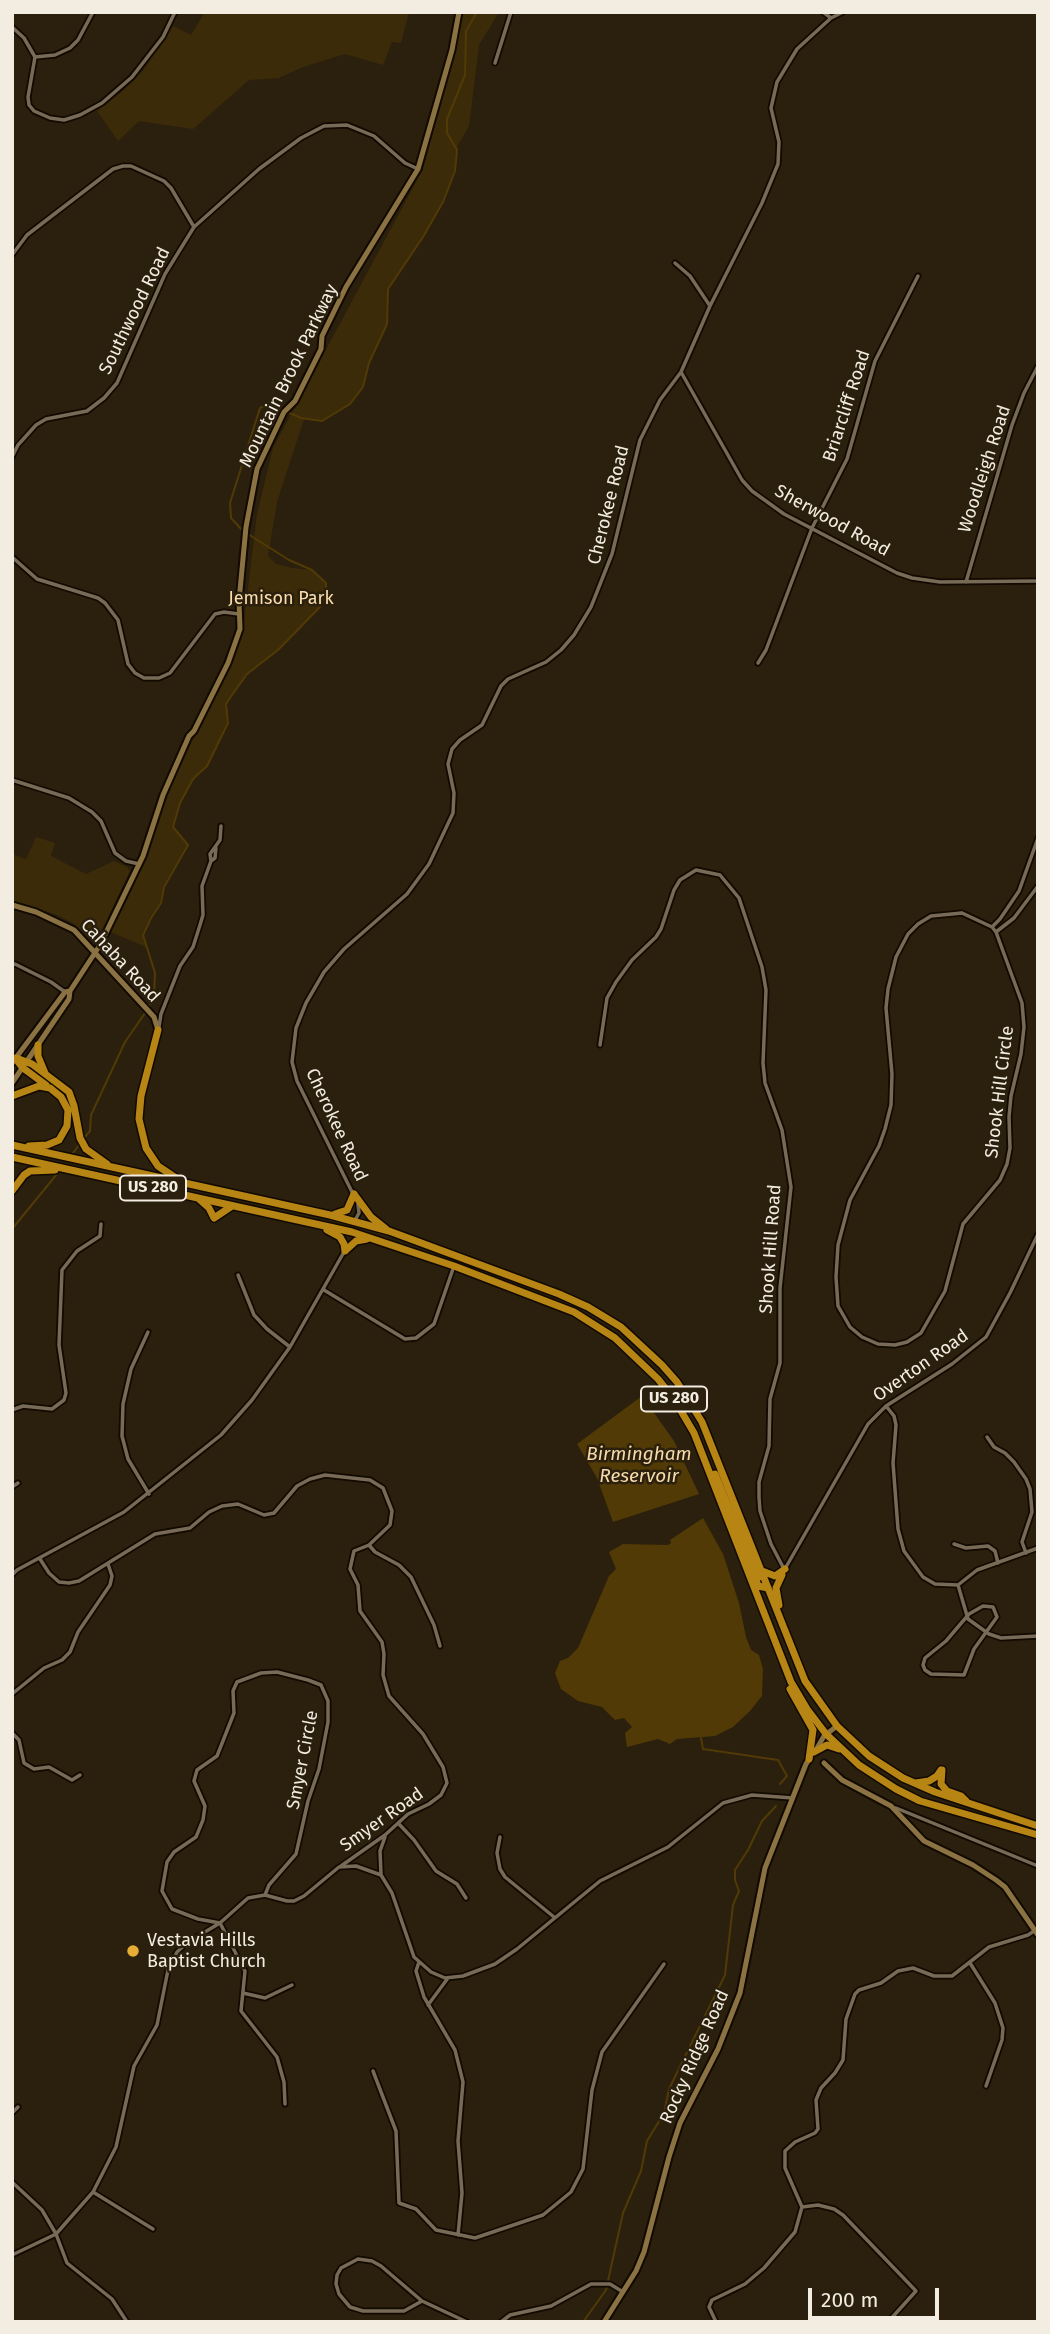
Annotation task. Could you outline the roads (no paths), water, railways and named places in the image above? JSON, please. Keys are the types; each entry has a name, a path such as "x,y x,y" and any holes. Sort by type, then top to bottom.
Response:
{"highway":[{"path":"158,1030 141,1096 141,1136 158,1166 171,1176 190,1184"},
{"path":"38,1045 38,1056 46,1073"},
{"path":"13,1059 46,1073 63,1086 71,1096 79,1138 86,1149 110,1167"},
{"path":"13,1145 47,1145 55,1142 65,1132 69,1119 68,1110 61,1097 25,1065"},
{"path":"12,1096 40,1086 50,1088"},
{"name":"US 280","path":"13,1145 330,1215 389,1231 559,1294 588,1307 621,1327 677,1382 702,1422 805,1681 836,1726 869,1756 914,1783 1038,1826"},
{"name":"US 280","path":"12,1157 373,1239 454,1266 574,1312 615,1338 657,1378 674,1399 694,1433 775,1646 791,1682 826,1734 859,1765 920,1801 1038,1835"},
{"path":"14,1188 24,1175 36,1169 74,1170"},
{"path":"330,1215 348,1210 354,1194"},
{"path":"354,1194 371,1217 389,1231"},
{"path":"196,1198 209,1208 214,1217 232,1206"},
{"path":"251,1210 342,1226 354,1222"},
{"path":"307,1222 340,1237 345,1244 345,1251"},
{"path":"345,1251 356,1241 373,1239"},
{"path":"694,1433 718,1481 758,1586 768,1588"},
{"path":"752,1566 759,1577 761,1571 770,1576 783,1572"},
{"path":"783,1572 776,1588 776,1598 796,1659"},
{"path":"775,1646 789,1688 813,1730 809,1759"},
{"path":"814,1752 827,1745 847,1753"},
{"path":"914,1783 929,1781 942,1770 941,1784 947,1791 961,1796 969,1804"}],"main road":[{"name":"Mountain Brook Parkway","path":"67,992 86,967 115,914 139,864 163,795 189,736 228,663 240,629 239,601 244,545 257,469 284,412 296,399 321,349 322,335 340,299 418,169 452,50 458,12"},
{"name":"Cahaba Road","path":"12,905 66,924 83,938 154,1017 158,1030"},
{"path":"83,938 88,956 86,967"},
{"path":"12,1083 69,999 67,992"},
{"path":"13,1059 67,992"},
{"name":"Rocky Ridge Road","path":"604,2322 636,2271 652,2229 680,2123 718,2049 740,1993 765,1868 809,1759 826,1734 836,1726"},
{"path":"824,1763 842,1780 891,1806 924,1841 973,1865 1005,1887 1036,1933"}],"street":[{"path":"35,57 55,55 70,48 78,40 93,12"},
{"path":"12,27 24,38 35,57 29,105 34,111 50,118 64,120 102,103 132,77 163,37 175,12"},
{"path":"495,63 511,12"},
{"path":"823,12 831,18"},
{"name":"Cherokee Road","path":"354,1222 359,1207 354,1194 297,1081 292,1062 296,1028 306,1003 324,972 344,949 407,894 429,864 453,813 454,793 448,764 452,749 482,725 501,687 508,679 545,662 561,650 591,607 612,554 640,440 660,400 681,372 778,164 779,142 771,108 776,83 797,49 831,18 843,12"},
{"name":"Southwood Road","path":"12,457 18,445 36,425 46,419 87,411 104,398 117,383 165,274 194,228 259,169 300,138 324,126 347,125 374,136 405,163 418,169"},
{"path":"12,255 27,235 113,169 123,166 131,166 164,181 171,188 194,228"},
{"path":"675,264 690,276 710,306"},
{"name":"Briarcliff Road","path":"758,663 766,650 812,528 847,459 875,361 918,276"},
{"name":"Woodleigh Road","path":"966,582 1012,425 1038,366"},
{"name":"Sherwood Road","path":"681,372 742,480 767,503 897,573 912,578 966,582 1038,581"},
{"path":"12,557 37,579 98,598 105,603 118,621 128,664 135,673 144,678 159,678 170,673 215,614 240,614"},
{"path":"12,780 69,798 92,812 101,821 115,853 139,864"},
{"path":"158,1030 161,1014 175,978 193,947 200,925 203,915 202,886 211,861 210,854 220,840 221,826"},
{"path":"992,927 1019,891 1036,850 1038,838"},
{"name":"Shook Hill Road","path":"600,1045 607,998 632,960 661,929 680,880 696,870 720,875 739,898 762,967 766,990 763,1063 765,1083 782,1130 791,1187 781,1273 780,1363 770,1398 769,1446 758,1496 760,1511 783,1572"},
{"path":"996,932 1014,918 1038,886"},
{"name":"Shook Hill Circle","path":"962,913 992,927 1023,1003 1024,1027 1011,1096 1007,1164 993,1189 963,1224 945,1291 921,1333 907,1342 895,1345 878,1344 862,1337 850,1326 838,1306 836,1256 850,1200 879,1146 891,1105 892,1074 886,1008 896,957 908,934 931,916 962,913"},
{"path":"12,965 15,964 67,992"},
{"path":"12,1410 23,1406 52,1409 64,1401 66,1393 59,1345 62,1270 77,1251 100,1236 102,1224"},
{"name":"Overton Road","path":"768,1588 783,1572 867,1423 886,1406 952,1364 986,1337 1038,1234"},
{"path":"12,1575 96,1529 149,1494 221,1435 252,1400 290,1347 345,1251"},
{"path":"324,1290 405,1339 416,1338 434,1324 454,1266"},
{"path":"238,1275 254,1315 290,1347"},
{"path":"148,1332 131,1369 123,1404 122,1436 128,1460 149,1494"},
{"path":"886,1406 894,1416 896,1425 893,1463 898,1529 904,1551 923,1577 935,1584 958,1585 978,1570 1038,1548"},
{"path":"987,1437 993,1447 1005,1453 1027,1479 1031,1512 1022,1542 1026,1553"},
{"name":"Smyer Road","path":"40,1559 48,1573 59,1582 79,1581 155,1534 190,1528 209,1512 222,1506 238,1504 264,1515 274,1513 297,1486 310,1479 325,1475 370,1480 383,1488 392,1511 390,1525 369,1545 357,1548 351,1556 351,1569 358,1585 360,1611 383,1642 383,1675 389,1696 423,1734 443,1767 447,1783 441,1795 408,1814 385,1835 339,1867 304,1896 295,1901 265,1895"},
{"path":"12,1487 18,1483"},
{"path":"369,1545 411,1577 434,1625 440,1646"},
{"path":"954,1545 966,1548 988,1546 995,1551 998,1563"},
{"path":"12,1694 44,1668 62,1660 70,1652 78,1632 110,1586 112,1576 108,1564"},
{"path":"12,1566 17,1570"},
{"path":"958,1585 968,1619 1001,1638 1038,1636"},
{"path":"983,1606 993,1607 997,1617 974,1649 964,1675 931,1674 925,1670 925,1658 946,1641 960,1623 968,1619 969,1615 983,1606"},
{"name":"Smyer Circle","path":"220,1923 198,1919 172,1909 162,1891 163,1877 167,1862 174,1852 196,1837 203,1820 205,1805 194,1781 197,1770 216,1756 234,1713 233,1691 237,1682 277,1672 308,1679 320,1685 328,1701 328,1722 319,1769 308,1801 296,1854 269,1885 265,1895"},
{"path":"12,1733 19,1740 24,1763 34,1769 49,1766 72,1780 80,1775"},
{"path":"385,1835 380,1851 381,1875 392,1893 414,1957 431,1972 449,1977 463,1976 495,1964 600,1881 668,1847 723,1803 752,1795 793,1798"},
{"path":"891,1806 1038,1866"},
{"path":"398,1823 436,1871 457,1884 466,1898"},
{"path":"500,1837 497,1853 500,1869 505,1877 554,1917"},
{"path":"339,1867 356,1866 381,1875"},
{"path":"12,2255 56,2234 93,2192 116,2147 134,2066 157,2025 167,1970 177,1952 188,1942 220,1923 248,1898 265,1895"},
{"path":"220,1923 245,1970 241,2011 277,2057 284,2082 285,2104"},
{"path":"716,2322 709,2307 712,2300 745,2284 795,2232 802,2207 785,2168 785,2151 818,2129 816,2100 821,2088 843,2060 846,2019 855,1994 859,1990 881,1983 898,1971 913,1968 934,1976 952,1976 989,1947 1036,1933"},
{"path":"418,1962 416,1971 428,2004 455,2050 463,2082 458,2141 462,2193 458,2235"},
{"path":"970,1963 995,2003 1003,2028 1002,2040 986,2085"},
{"path":"373,2071 396,2131 399,2203 425,2216 436,2230 475,2238 543,2215 570,2192 583,2169 592,2090 602,2052 664,1964"},
{"path":"428,2004 449,1977"},
{"path":"243,1993 265,1998 292,1985"},
{"path":"12,2113 18,2107"},
{"path":"12,2182 42,2210 68,2263 111,2299 127,2322"},
{"path":"93,2192 153,2229"},
{"path":"802,2207 818,2205 834,2209 843,2215 916,2291 888,2322"},
{"path":"422,2301 404,2311 363,2311 344,2302 336,2284 337,2275 347,2263 358,2259 372,2261 422,2301 467,2322"},
{"path":"501,2322 510,2315 551,2306 591,2284 610,2284 624,2292"}],"water":[{"name":"Birmingham Reservoir","path":"642,1396 674,1441 699,1494 613,1522 597,1478 577,1444"},
{"path":"703,1518 723,1554 751,1650 759,1655 763,1669 762,1696 733,1727 715,1736 677,1739 670,1744 658,1739 627,1747 625,1733 632,1727 624,1718 615,1720 602,1707 578,1701 561,1689 555,1673 560,1661 568,1658 578,1648 609,1576 616,1569 609,1552 623,1544 668,1545 670,1540"}],"waterway":[{"path":"243,531 231,518 230,503 260,408 269,404 301,418 322,421 350,404 363,387 369,363 387,324 388,289 443,202 455,171 457,150 447,133 447,119 465,75 466,31 477,12"},
{"path":"149,1006 154,996 155,973 143,935 161,903 164,887 188,845 173,827 180,803 193,779 207,766 228,723 226,704 232,695 247,674 278,650 320,607 326,593 326,583 312,570 289,560 248,534"},
{"path":"83,1139 90,1131 91,1115 125,1042 145,1013"},
{"path":"73,1153 79,1145"},
{"path":"12,1229 57,1174"},
{"path":"701,1738 703,1749 778,1760 787,1776 780,1784"},
{"path":"583,2322 606,2290 623,2213 641,2171 647,2141 664,2113 669,2089 725,1975 733,1905 739,1891 735,1870 762,1821 776,1806"}],"place":[{"name":"Vestavia Hills Baptist Church","path":"133,1951"}],"park label":[{"name":"Jemison Park","path":"281,599"}]}
